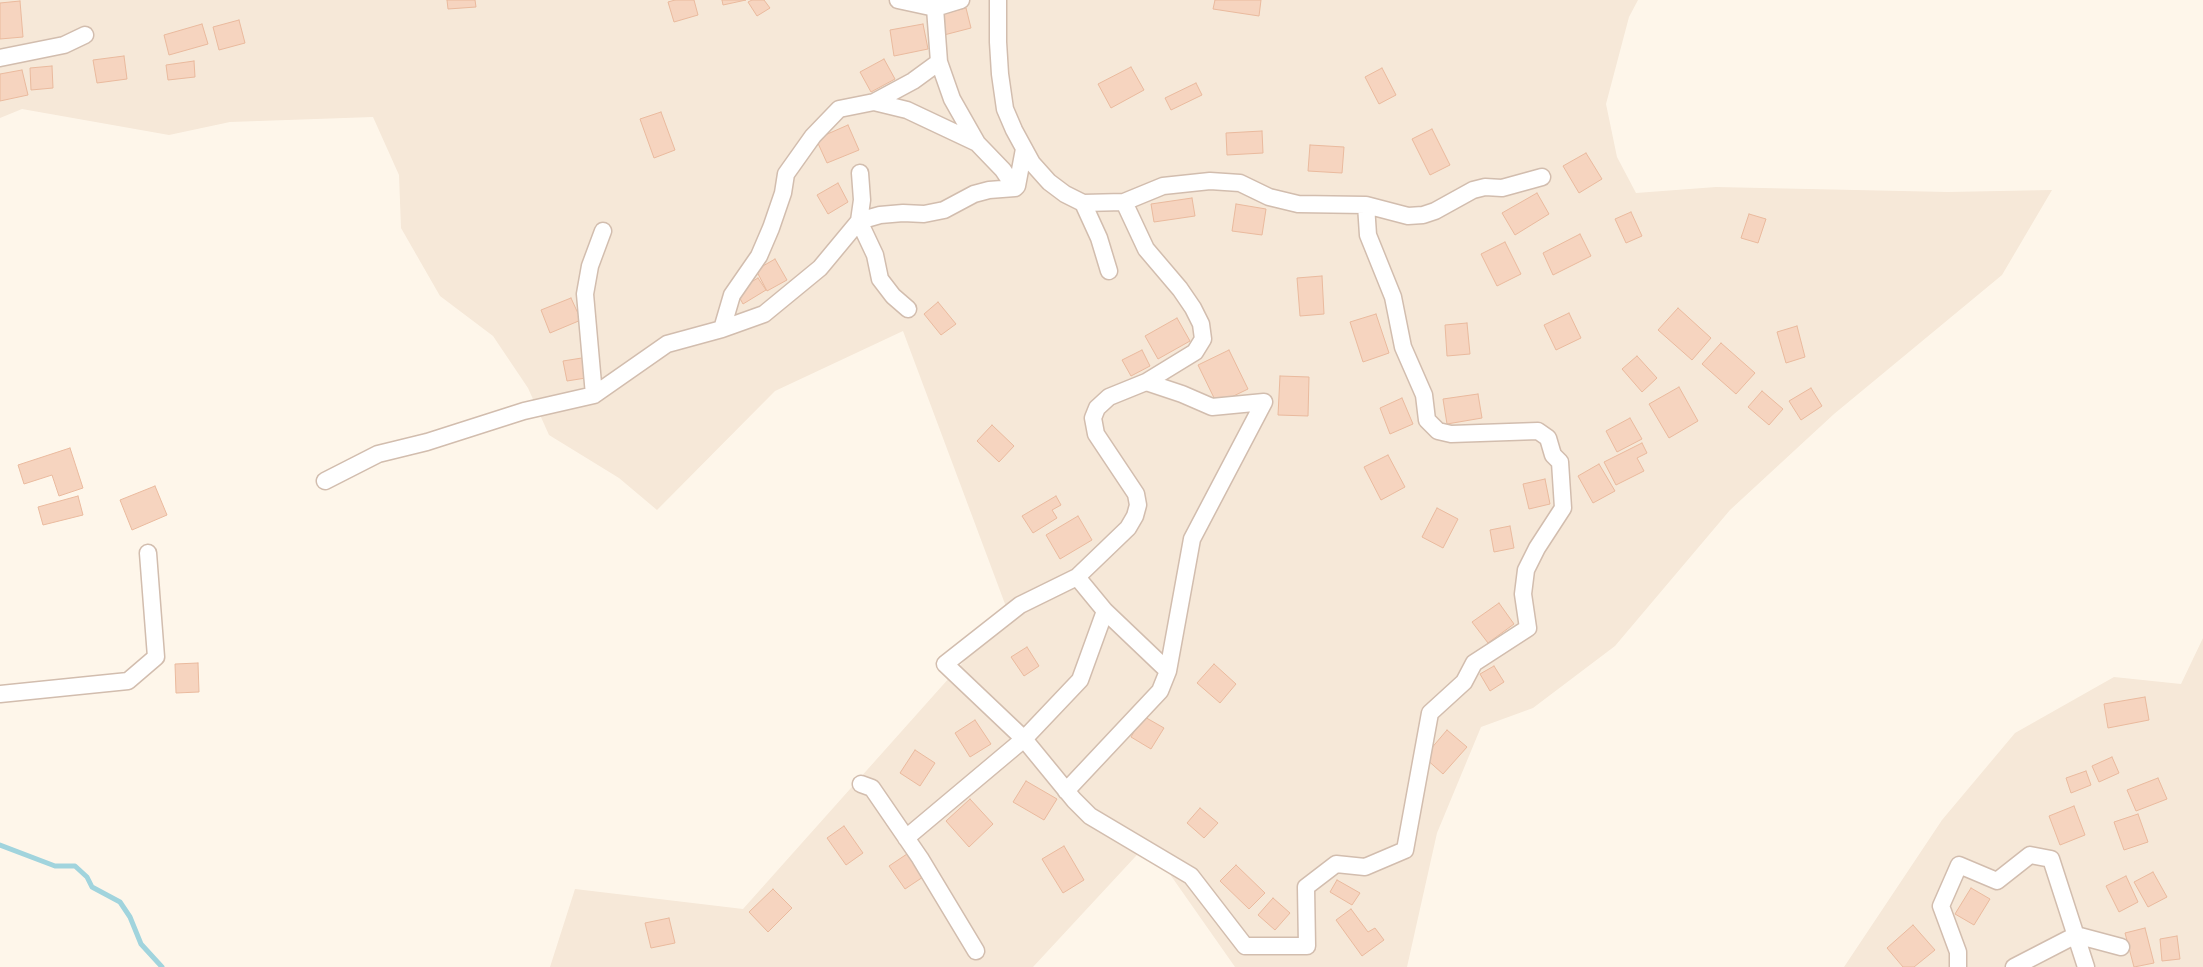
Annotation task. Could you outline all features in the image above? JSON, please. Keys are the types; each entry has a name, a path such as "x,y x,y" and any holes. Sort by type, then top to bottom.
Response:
{"street":[{"path":"898,0 935,8 961,0"},
{"path":"998,0 998,42 1005,108 1032,163 1049,182 1065,194 1083,203 1124,202 1164,186 1210,181 1240,183 1269,197 1298,204 1366,206 1408,216 1423,215 1435,211 1473,190 1485,187 1502,188 1542,176"},
{"path":"935,8 939,62 952,98 977,143 986,154 996,161 1015,188"},
{"path":"0,58 64,45 85,35"},
{"path":"722,329 732,295 759,256 772,228 784,193 786,174 813,136 839,109 874,102 913,81 939,62"},
{"path":"874,102 907,110 977,143"},
{"path":"1015,188 1024,149"},
{"path":"325,480 378,454 427,442 524,412 594,395 667,344 722,329 764,314 820,268 859,221 862,200 860,174"},
{"path":"859,221 880,215 924,214 944,210 974,194 989,190 1015,188"},
{"path":"1124,202 1146,249 1180,289 1193,308 1201,324 1204,340 1195,352 1146,382 1110,397 1097,408 1093,418 1096,434 1136,494 1138,504 1135,516 1128,528 1077,577 1020,605 945,664 1024,739 1090,816 1191,876 1245,946 1308,946 1306,887 1336,864 1365,867 1405,850 1430,712 1464,682 1474,663 1528,628 1523,594 1526,570 1537,548 1563,508 1560,462 1553,455 1548,438 1538,431 1451,434 1438,431 1427,420 1424,395 1403,347 1392,297 1368,235 1366,206"},
{"path":"1083,203 1100,238 1109,271"},
{"path":"859,221 875,255 880,279 893,296 908,309"},
{"path":"594,395 585,294 590,266 603,231"},
{"path":"1066,790 1160,691 1168,671 1192,539 1264,402 1212,407 1182,394 1146,382"},
{"path":"0,694 128,681 156,657 148,553"},
{"path":"1077,577 1105,611 1168,671"},
{"path":"906,838 1024,739 1080,680 1105,611"},
{"path":"861,784 872,788 906,838 976,951"},
{"path":"1958,967 1958,952 1941,906 1959,865 1997,881 2030,855 2051,858 2086,967"},
{"path":"2014,967 2076,935 2121,947"}],"shaded area":[{"path":"0,0 1638,0 1629,17 1606,104 1617,157 1636,193 1716,187 1948,192 2052,190 2002,275 1834,414 1730,510 1615,646 1533,708 1481,727 1437,833 1407,967 1235,967 1148,843 1033,967 550,967 575,889 743,909 1008,612 903,331 775,391 657,510 619,478 549,435 528,388 493,336 440,296 401,228 399,175 373,117 230,122 169,135 22,109 0,118"},
{"path":"2203,638 2203,967 1844,967 1942,820 2015,733 2114,677 2181,684"}],"building":[{"path":"447,0 475,0 476,7 448,9"},
{"path":"694,0 698,15 674,22 668,2"},
{"path":"722,0 746,0 723,5"},
{"path":"764,0 770,8 757,16 748,2"},
{"path":"1215,0 1261,0 1259,16 1213,9"},
{"path":"20,1 23,37 0,39 0,3"},
{"path":"966,8 971,28 944,35 939,15"},
{"path":"239,20 245,43 219,50 213,27"},
{"path":"202,24 208,44 169,55 164,35"},
{"path":"923,24 928,49 894,56 890,30"},
{"path":"124,56 127,79 97,83 93,60"},
{"path":"884,59 895,79 871,92 860,72"},
{"path":"194,61 195,77 168,80 166,65"},
{"path":"52,66 53,88 31,90 30,68"},
{"path":"1131,67 1144,90 1111,108 1098,84"},
{"path":"1382,68 1396,95 1379,104 1365,77"},
{"path":"22,70 28,95 0,101 0,74"},
{"path":"1196,83 1202,95 1171,110 1165,98"},
{"path":"661,112 675,150 654,158 640,119"},
{"path":"848,125 859,150 827,163 816,139"},
{"path":"1432,129 1450,165 1430,175 1412,139"},
{"path":"1262,131 1263,153 1227,155 1226,133"},
{"path":"1310,145 1344,147 1342,173 1308,171"},
{"path":"1586,153 1602,179 1579,193 1563,166"},
{"path":"838,183 848,202 828,214 817,195"},
{"path":"1537,193 1549,214 1515,235 1502,213"},
{"path":"1192,198 1195,216 1154,222 1151,204"},
{"path":"1236,204 1266,209 1262,235 1232,231"},
{"path":"1631,212 1642,236 1626,243 1615,219"},
{"path":"1749,214 1766,219 1758,243 1741,238"},
{"path":"1580,234 1591,256 1553,275 1543,253"},
{"path":"1505,242 1521,274 1497,286 1481,254"},
{"path":"775,259 787,280 767,291 756,270"},
{"path":"1322,276 1324,314 1300,316 1297,278"},
{"path":"758,278 766,290 743,304 736,291"},
{"path":"571,298 581,320 550,333 541,310"},
{"path":"938,302 956,324 941,335 924,314"},
{"path":"1678,308 1711,338 1692,360 1658,330"},
{"path":"1569,313 1581,338 1556,350 1544,325"},
{"path":"1376,314 1389,353 1363,362 1350,322"},
{"path":"1177,318 1190,341 1158,359 1145,336"},
{"path":"1467,323 1470,354 1447,356 1445,325"},
{"path":"1797,326 1805,357 1786,363 1777,332"},
{"path":"1721,343 1755,373 1736,394 1702,364"},
{"path":"1142,350 1150,366 1131,376 1122,360"},
{"path":"1229,350 1248,389 1217,404 1198,365"},
{"path":"1637,356 1657,378 1642,392 1622,369"},
{"path":"588,357 592,377 567,381 563,361"},
{"path":"1280,376 1309,377 1308,416 1278,415"},
{"path":"1679,387 1698,421 1669,438 1649,404"},
{"path":"1811,388 1822,406 1801,420 1789,401"},
{"path":"1762,391 1783,409 1769,425 1748,407"},
{"path":"1478,394 1482,418 1447,424 1443,399"},
{"path":"1402,398 1413,424 1390,434 1380,408"},
{"path":"1630,418 1642,439 1617,452 1606,431"},
{"path":"992,425 1014,446 999,462 977,441"},
{"path":"1642,443 1647,453 1637,458 1644,471 1616,485 1604,462"},
{"path":"70,448 83,488 59,496 52,475 24,484 18,465"},
{"path":"1388,455 1405,487 1381,500 1364,467"},
{"path":"1599,464 1615,491 1593,503 1578,476"},
{"path":"1545,479 1550,504 1529,509 1523,484"},
{"path":"155,486 167,515 132,530 120,500"},
{"path":"78,496 83,515 43,525 38,507"},
{"path":"1056,496 1061,505 1052,510 1057,518 1033,533 1022,516"},
{"path":"1437,508 1458,519 1443,548 1422,537"},
{"path":"1078,516 1092,540 1060,559 1046,535"},
{"path":"1510,526 1514,548 1494,552 1490,530"},
{"path":"1499,603 1514,624 1488,643 1472,622"},
{"path":"1027,647 1039,666 1024,676 1011,657"},
{"path":"198,663 199,692 176,693 175,664"},
{"path":"1214,664 1236,684 1220,703 1197,683"},
{"path":"1494,666 1504,682 1490,691 1480,674"},
{"path":"2145,697 2149,720 2108,728 2104,704"},
{"path":"1143,716 1164,728 1151,749 1131,737"},
{"path":"975,720 991,744 970,757 955,733"},
{"path":"1447,730 1467,747 1443,774 1424,757"},
{"path":"915,750 935,763 920,786 900,773"},
{"path":"2112,757 2119,773 2099,782 2092,766"},
{"path":"2086,771 2091,785 2071,793 2066,778"},
{"path":"2158,778 2167,799 2136,811 2127,790"},
{"path":"1026,781 1057,799 1044,820 1013,802"},
{"path":"970,799 993,824 969,847 946,821"},
{"path":"2074,806 2085,835 2060,845 2049,816"},
{"path":"1200,808 1218,823 1204,838 1187,823"},
{"path":"2138,814 2148,842 2124,850 2114,822"},
{"path":"844,826 863,853 846,865 827,838"},
{"path":"1064,846 1084,880 1063,893 1042,859"},
{"path":"910,852 926,875 905,889 889,866"},
{"path":"1236,865 1265,893 1249,909 1220,881"},
{"path":"2153,872 2167,897 2148,907 2134,882"},
{"path":"2126,876 2138,902 2119,912 2106,886"},
{"path":"1337,880 1360,893 1352,905 1330,892"},
{"path":"1971,888 1990,899 1974,925 1955,914"},
{"path":"773,889 792,908 768,932 749,912"},
{"path":"1273,898 1290,913 1275,930 1258,915"},
{"path":"1351,909 1368,932 1375,928 1384,940 1362,956 1336,920"},
{"path":"669,918 675,943 651,948 645,923"},
{"path":"1913,925 1935,950 1914,967 1903,967 1887,948"},
{"path":"2145,928 2154,963 2134,967 2125,933"},
{"path":"2177,936 2180,959 2162,961 2160,939"}],"waterway":[{"path":"0,845 55,866 75,866 87,877 92,887 120,902 130,917 141,944 162,967"}]}
